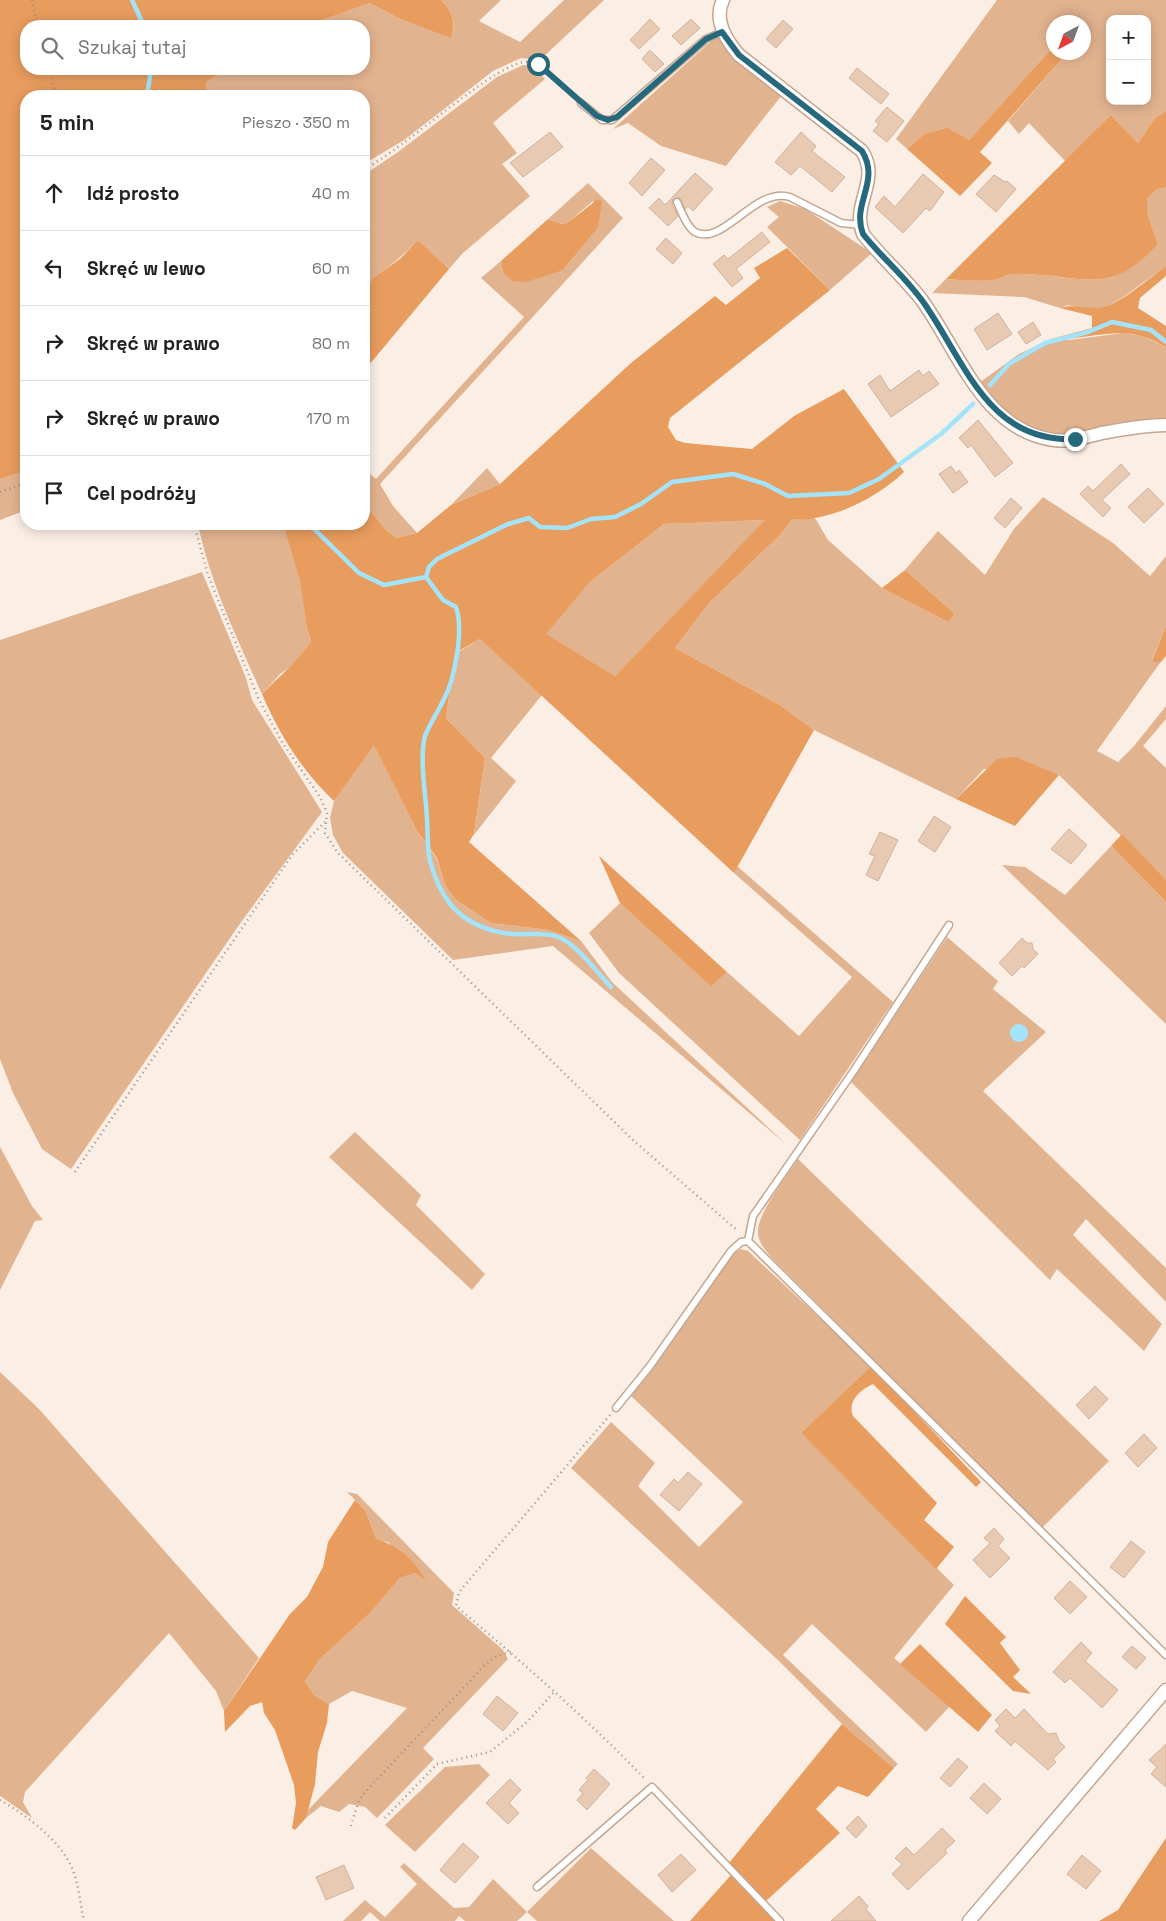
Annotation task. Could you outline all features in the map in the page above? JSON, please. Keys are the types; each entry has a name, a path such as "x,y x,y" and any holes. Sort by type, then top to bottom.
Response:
{"street":[{"path":"723,0 720,12 722,32 739,55 862,151 869,163 870,175 860,213 860,225 871,244 908,281 984,398 1001,415 1021,429 1043,438 1057,440 1075,439 1131,428 1166,425"},
{"path":"969,1921 1166,1690"}],"lane":[{"path":"581,103 602,120 612,120 706,39 722,32"},
{"path":"677,202 689,225 694,231 701,234 720,230 759,202 781,196 790,197 841,222 860,225"},
{"path":"748,1241 753,1216 853,1072 949,925"},
{"path":"616,1408 650,1366 731,1251 741,1242 748,1241"},
{"path":"748,1241 1166,1655"},
{"path":"537,1886 652,1787 780,1921"}],"path":[{"path":"32,0 37,20"},
{"path":"370,165 396,150 484,83 514,64 524,62 538,64 581,103"},
{"path":"50,75 56,90"},
{"path":"0,492 20,485"},
{"path":"196,530 208,575 259,700 282,742 320,797 327,813 325,833 338,853 366,883 634,1142 748,1241"},
{"path":"75,1172 292,856 325,822"},
{"path":"616,1408 460,1592 456,1606 555,1691 652,1787"},
{"path":"351,1826 359,1800 366,1791 483,1665 499,1654 511,1652"},
{"path":"385,1818 437,1764 490,1752 528,1721 555,1691"},
{"path":"0,1800 45,1834 63,1853 72,1870 84,1921"}],"shaded area":[{"path":"0,0 441,0 451,13 453,27 451,38 398,18 370,3 323,20 20,20 20,75 217,75 206,82 207,90 20,90 20,473 0,479"},
{"path":"441,0 501,0 479,21 520,42 564,0 604,0 540,60 521,58 493,71 404,140 370,160 370,90 207,90 206,82 217,75 370,75 370,20 323,20 370,3 398,18 451,37 454,27 451,12"},
{"path":"997,0 1166,0 1166,111 1155,118 1138,143 1111,115 1066,162 1029,123 1019,134 1008,121 1061,60 1091,60 1091,15 1046,15 1046,55 969,140 923,135 907,149 896,139"},
{"path":"717,36 731,54 782,95 726,166 661,146 628,123 613,129"},
{"path":"1046,55 1046,60 1061,60 980,152 992,163 960,196 907,149 923,135 947,128 969,140"},
{"path":"523,65 531,65 545,79 493,123 517,153 502,164 530,196 463,253 449,269 418,240 370,284 370,171 497,77"},
{"path":"1166,111 1166,187 1156,190 1147,199 1147,213 1158,244 1140,262 1123,272 1107,278 1091,280 1037,274 1014,274 986,281 946,279 1111,115 1138,143 1155,118"},
{"path":"588,183 623,218 380,484 393,506 417,533 397,538 387,531 370,510 370,474 376,479 524,317 481,278 501,261 503,273 563,270 598,228 593,201 567,223 562,224 548,219"},
{"path":"1166,187 1166,266 1122,298 1105,307 1086,309 1068,305 1060,308 1024,297 932,293 946,279 986,281 1014,274 1036,274 1090,280 1106,278 1123,272 1140,262 1158,244 1147,213 1147,199 1156,190"},
{"path":"598,199 602,202 598,228 563,270 526,282 513,281 503,273 501,261 548,219 562,224 567,223"},
{"path":"780,201 805,209 872,253 830,290 767,227 779,217 767,207"},
{"path":"418,240 449,269 370,364 370,283 401,258"},
{"path":"787,248 830,290 670,418 668,427 676,440 685,443 752,449 794,416 844,389 904,472 885,488 851,507 812,519 792,519 781,534 709,603 675,648 780,705 814,730 734,873 480,639 455,653 446,718 485,758 474,834 469,842 581,941 548,930 491,923 456,900 445,885 437,858 417,831 374,745 334,801 302,765 276,723 262,694 294,662 311,641 307,629 300,580 285,530 370,530 370,510 387,531 397,538 417,533 451,505 500,484 631,363 715,296 726,305 760,278 754,268","holes":["765,520 615,676 546,634 590,582 664,524"]},
{"path":"1166,266 1166,276 1140,298 1138,308 1166,326 1166,347 1141,336 1119,333 1051,339 1092,328 1092,316 1060,308 1070,306 1097,308 1110,305 1127,295"},
{"path":"1123,333 1142,336 1166,347 1166,421 1083,434 1051,435 1040,433 1030,429 1014,418 979,383 1019,354 1051,339 1069,340"},
{"path":"487,468 500,484 451,505"},
{"path":"20,473 20,512 0,520 0,479"},
{"path":"1043,497 1113,543 1150,576 1166,556 1166,626 1152,660 1160,663 1097,751 1118,762 1134,746 1166,706 1166,719 1143,746 1166,768 1166,880 1059,775 984,769 956,799 814,730 780,705 675,648 709,603 781,534 792,519 815,518 828,540 882,588 948,622 955,614 905,570 938,531 985,575 1014,529"},
{"path":"766,520 615,676 545,634 590,582 664,524"},
{"path":"199,530 285,530 301,580 307,629 311,641 295,664 280,674 262,694 217,589"},
{"path":"905,570 955,614 948,622 882,588"},
{"path":"202,572 246,678 252,700 322,812 239,925 71,1169 42,1149 13,1093 0,1059 0,640"},
{"path":"1166,626 1166,656 1160,663 1152,661"},
{"path":"480,639 542,695 491,758 516,781 474,835 485,758 446,718 455,654"},
{"path":"374,744 417,831 437,859 445,885 456,900 491,923 548,930 581,941 612,982 787,1145 553,946 453,960 343,853 333,835 330,818 334,801"},
{"path":"1016,757 1059,775 1015,826 956,799 997,759"},
{"path":"1122,834 1166,880 1166,902 1111,846"},
{"path":"1111,846 1166,902 1166,1024 1002,865 1025,867 1065,895"},
{"path":"599,856 727,972 711,986 620,903"},
{"path":"737,866 893,1002 800,1140 619,973 589,933 620,903 711,985 727,972 799,1036 852,977 734,873"},
{"path":"947,937 998,981 993,989 1046,1032 983,1091 1166,1268 1166,1302 1086,1219 1073,1235 1162,1324 1144,1351 1057,1269 1050,1280 851,1082"},
{"path":"355,1132 421,1195 416,1205 485,1274 472,1290 329,1157"},
{"path":"0,1147 32,1206 43,1220 35,1221 0,1290"},
{"path":"798,1159 1109,1461 1042,1528 763,1247 759,1240 758,1232 762,1215"},
{"path":"741,1249 748,1251 871,1366 801,1433 954,1585 894,1658 950,1706 926,1732 812,1624 783,1655 898,1764 894,1768 842,1724 779,1661 571,1468 611,1422 655,1463 638,1486 699,1547 743,1502 631,1396 734,1253"},
{"path":"871,1366 981,1482 976,1487 873,1384 859,1393 853,1401 853,1416 937,1503 924,1520 954,1547 936,1569 801,1433"},
{"path":"0,1372 39,1409 259,1658 224,1711 216,1691 169,1633 25,1792 23,1802 32,1818 0,1796"},
{"path":"347,1492 357,1494 454,1593 452,1605 503,1650 508,1659 423,1748 434,1759 377,1818 365,1807 349,1804 339,1812 321,1806 306,1818 308,1810 407,1708 352,1691 329,1704 314,1695 305,1681 320,1659 371,1612 400,1578 415,1573 425,1580 388,1542 376,1540 365,1510"},
{"path":"355,1500 365,1510 376,1539 392,1545 406,1555 426,1581 415,1573 400,1578 371,1612 320,1659 305,1681 314,1695 329,1704 327,1723 318,1752 315,1784 306,1818 295,1830 292,1828 296,1803 294,1785 275,1730 264,1713 262,1702 250,1706 225,1732 224,1711 290,1614 307,1597 323,1567 328,1542"},
{"path":"965,1596 1006,1637 1000,1643 1020,1670 1013,1677 1031,1694 1013,1691 945,1624"},
{"path":"920,1644 992,1715 978,1732 900,1664"},
{"path":"842,1724 894,1768 868,1797 838,1786 816,1809 840,1833 765,1902 729,1863"},
{"path":"479,1764 490,1775 415,1852 385,1825 445,1767"},
{"path":"1166,1838 1166,1921 1099,1921 1118,1910"},
{"path":"591,1848 674,1921 537,1921 527,1912"},
{"path":"404,1863 454,1908 469,1907 493,1879 527,1912 517,1921 465,1921 459,1916 455,1921 380,1921 370,1912 361,1921 343,1921 365,1900 385,1917 417,1884 400,1867"},
{"path":"731,1875 775,1921 690,1921"}],"water":[{"path":"1019,1024 1025,1027 1028,1033 1025,1039 1019,1042 1013,1039 1010,1033 1013,1027"}],"building":[{"path":"650,19 660,29 639,49 630,40"},
{"path":"691,19 700,28 681,45 672,36"},
{"path":"783,20 793,29 776,48 766,39"},
{"path":"650,50 664,64 655,72 642,59"},
{"path":"857,68 889,94 881,104 849,78"},
{"path":"887,107 904,121 887,142 873,131 879,124 875,121"},
{"path":"550,132 563,147 523,177 510,163"},
{"path":"801,132 816,146 812,151 845,177 832,192 800,166 791,175 775,162"},
{"path":"651,158 665,170 642,196 629,183"},
{"path":"695,173 713,189 693,211 688,206 685,209 680,198 673,199 672,204 678,216 668,226 649,208 659,198 665,205"},
{"path":"923,174 944,192 930,211 926,208 903,233 875,207 884,196 895,207"},
{"path":"994,175 1005,182 1007,181 1016,189 996,212 976,194"},
{"path":"762,232 770,242 736,269 743,278 732,287 713,264 724,255 728,259"},
{"path":"666,238 682,253 673,264 656,249"},
{"path":"998,313 1012,334 987,350 974,329"},
{"path":"1033,322 1041,335 1026,344 1018,332"},
{"path":"919,370 923,376 929,371 939,384 891,417 868,384 880,375 890,391"},
{"path":"978,420 1013,463 995,477 971,445 968,448 959,438"},
{"path":"1121,464 1130,474 1102,500 1111,508 1103,517 1080,494 1088,486 1093,491"},
{"path":"951,466 956,473 959,470 968,482 953,493 939,474"},
{"path":"1148,488 1164,504 1144,523 1128,507"},
{"path":"1011,498 1022,508 1005,528 994,518"},
{"path":"934,816 951,827 935,852 918,841"},
{"path":"1069,829 1087,845 1071,864 1051,849"},
{"path":"880,832 898,840 878,881 866,875 875,856 869,854"},
{"path":"1022,938 1027,943 1032,943 1033,949 1038,954 1024,968 1022,966 1012,976 999,963"},
{"path":"1095,1386 1108,1399 1089,1419 1076,1405"},
{"path":"1144,1434 1157,1448 1138,1467 1125,1453"},
{"path":"688,1472 702,1484 679,1511 660,1495 674,1479 678,1483"},
{"path":"994,1528 1004,1539 998,1546 1010,1558 990,1578 973,1560 990,1543 984,1538"},
{"path":"1131,1541 1145,1552 1124,1578 1110,1567"},
{"path":"1070,1581 1087,1597 1070,1614 1054,1598"},
{"path":"1081,1642 1092,1653 1085,1661 1118,1690 1102,1708 1070,1678 1065,1683 1053,1672"},
{"path":"1132,1646 1146,1658 1136,1669 1122,1657"},
{"path":"497,1696 518,1713 503,1731 483,1714"},
{"path":"1006,1709 1015,1718 1024,1709 1048,1734 1056,1733 1059,1741 1065,1747 1053,1759 1056,1762 1048,1770 1015,1741 1011,1746 995,1731 1000,1726 995,1720"},
{"path":"1166,1744 1166,1787 1151,1774 1157,1767 1149,1760"},
{"path":"958,1758 968,1767 950,1787 940,1778"},
{"path":"594,1769 610,1784 587,1810 577,1800 583,1793 579,1790 588,1780 586,1778"},
{"path":"510,1779 521,1790 509,1803 519,1813 508,1824 486,1803"},
{"path":"984,1783 1001,1799 987,1814 970,1798"},
{"path":"858,1816 867,1826 856,1838 846,1828"},
{"path":"942,1828 955,1841 945,1850 947,1853 908,1890 892,1874 902,1864 895,1858 906,1847 914,1855"},
{"path":"463,1843 479,1857 455,1883 440,1870"},
{"path":"681,1854 696,1870 672,1892 658,1875"},
{"path":"1082,1855 1101,1871 1086,1889 1067,1874"},
{"path":"344,1865 354,1888 326,1900 316,1877"},
{"path":"859,1896 868,1906 866,1909 876,1921 831,1921"}],"waterway":[{"path":"132,0 141,20"},
{"path":"148,90 150,75"},
{"path":"990,385 1009,364 1045,343 1088,332 1112,322 1151,330 1166,342"},
{"path":"426,577 429,567 437,559 508,524 529,518 540,527 567,528 591,519 615,517 641,504 672,482 733,474 765,484 788,496 849,493 879,479 941,434 973,404"},
{"path":"315,530 359,573 384,585 426,577 443,600 456,607 459,641 455,667 448,690 429,727 423,745 423,777 429,856 436,878 447,900 471,922 488,929 514,934 551,935 564,940 578,951 611,987"}],"route":[{"path":"538,64 602,120 612,120 706,39 722,32 739,55 844,134 866,156 870,175 860,213 860,225 863,234 909,283 926,306 984,398 1007,420 1032,434 1057,440 1075,439"}]}
